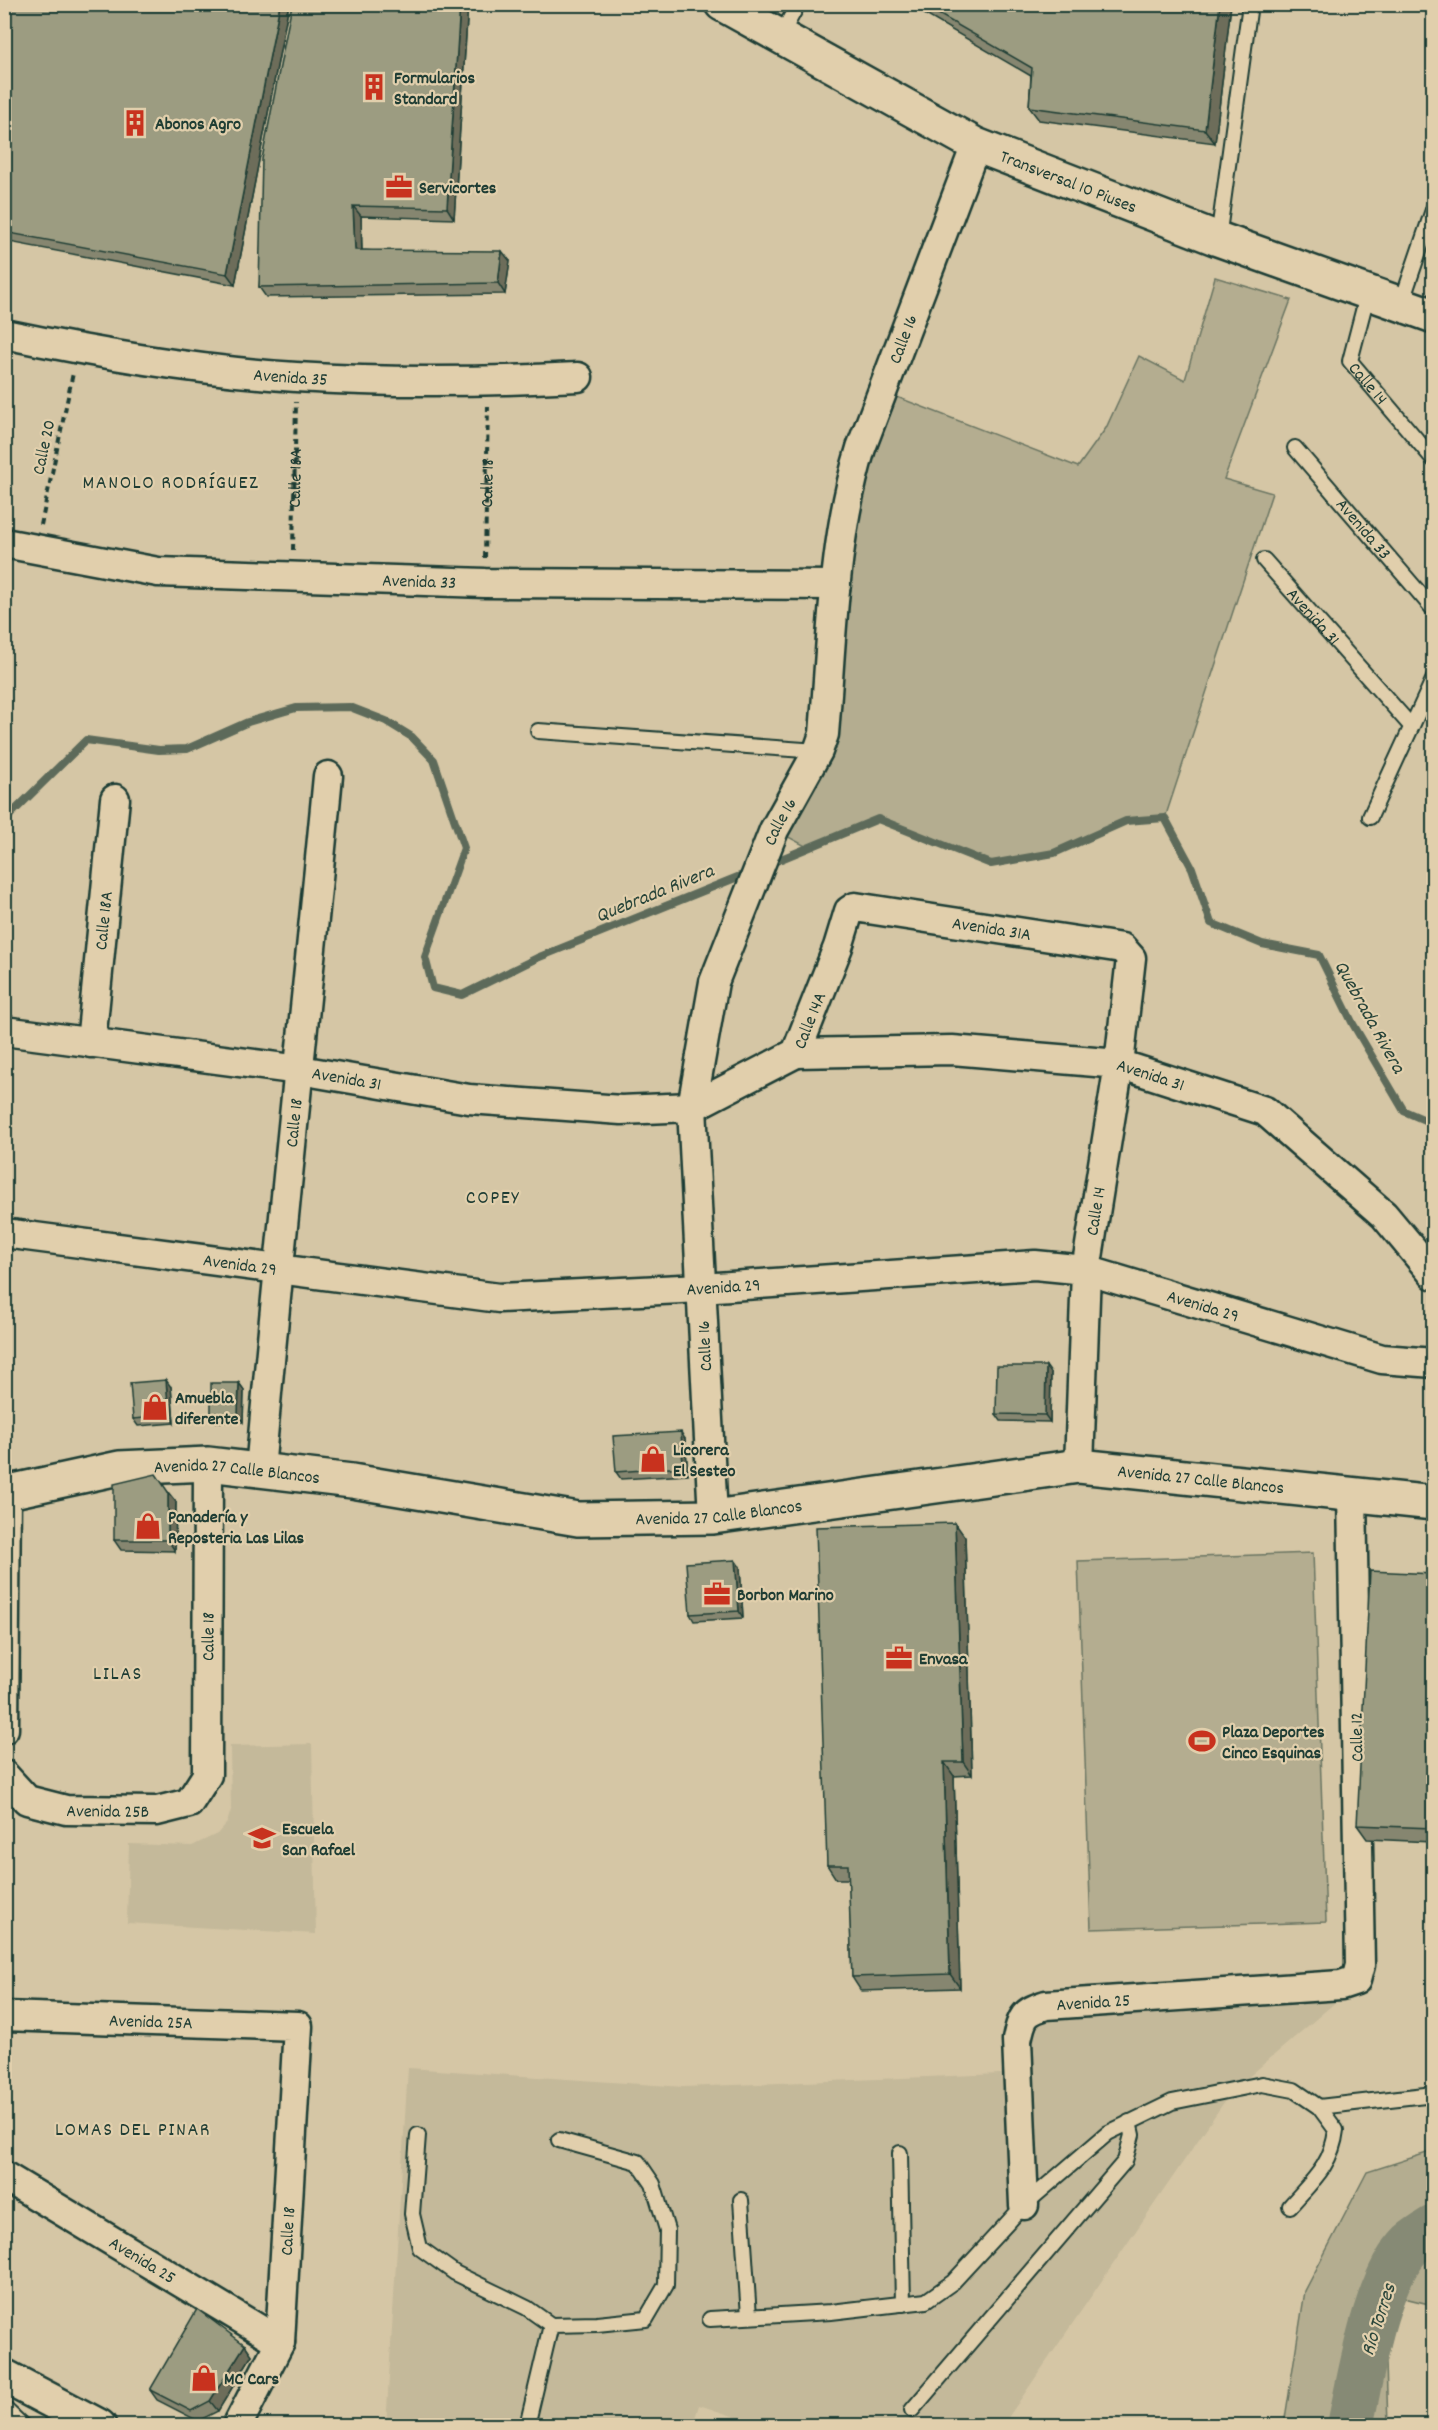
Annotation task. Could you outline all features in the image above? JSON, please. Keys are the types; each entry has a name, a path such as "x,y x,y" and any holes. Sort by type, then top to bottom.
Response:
{"main road":[{"name":"Transversal 10 Piuses","path":"722,4 779,38 976,145 1218,239 1434,316"},
{"name":"Avenida 27 Calle Blancos","path":"5,1493 119,1468 208,1464 352,1481 578,1519 712,1517 1078,1466 1434,1503"},
{"path":"4,2376 99,2426"}],"street":[{"name":"Calle 16","path":"712,1517 692,1107 714,982 742,906 774,830 818,751 824,734 836,585 851,480 861,448 976,145"},
{"name":"Avenida 35","path":"4,334 78,349 194,366 296,377 489,381 578,377"},
{"name":"Avenida 33","path":"4,543 36,551 158,572 485,583 836,585"},
{"name":"Calle 18","path":"260,1471 278,1268 300,1070 328,776"},
{"name":"Calle 18A","path":"90,1043 115,799"},
{"name":"Avenida 31A","path":"849,911 855,907 1118,946 1126,950 1131,958"},
{"name":"Calle 14A","path":"692,1107 796,1053 838,947 849,911"},
{"name":"Calle 14","path":"1078,1466 1086,1270 1119,1064 1131,958"},
{"name":"Avenida 31","path":"4,1031 300,1070 469,1099 621,1110 692,1107"},
{"name":"Avenida 31","path":"796,1053 952,1050 1119,1064 1265,1111 1384,1215 1434,1275"},
{"name":"Avenida 29","path":"4,1233 499,1298 700,1288 1035,1265 1086,1270 1382,1359 1434,1363"},
{"name":"Calle 18","path":"189,1803 207,1775 208,1464"},
{"path":"4,1729 5,1493"},
{"name":"Calle 12","path":"1352,1493 1360,1965 1356,1980"},
{"name":"Avenida 25B","path":"4,1775 27,1800 66,1810 157,1811 189,1803"},
{"name":"Avenida 25","path":"1024,2205 1017,2040 1021,2020 1030,2010 1046,2005 1341,1985 1356,1980"},
{"name":"Avenida 25A","path":"4,2016 298,2026"},
{"name":"Calle 18","path":"237,2426 280,2342 298,2026"},
{"name":"Avenida 25","path":"4,2176 280,2342"}],"lane":[{"path":"779,38 798,4"},
{"path":"1218,239 1250,4"},
{"path":"1401,304 1434,207"},
{"name":"Calle 14","path":"1368,292 1350,361 1434,460"},
{"name":"Avenida 33","path":"1296,448 1434,610"},
{"name":"Avenida 31","path":"1264,560 1412,726"},
{"path":"1370,817 1434,678"},
{"path":"538,731 818,751"},
{"path":"710,2319 926,2301 953,2282 1024,2205 1108,2133 1172,2102 1262,2084 1294,2090 1319,2107 1336,2130 1334,2150 1328,2163 1290,2206"},
{"path":"1319,2107 1434,2094"},
{"path":"912,2410 1125,2161 1132,2135 1129,2122"},
{"path":"418,2135 412,2214 420,2248 455,2273 526,2308 551,2325 597,2324 646,2319 666,2285 667,2230 653,2184 638,2162 559,2140"},
{"path":"900,2153 903,2304"},
{"path":"741,2200 749,2316"},
{"path":"527,2426 551,2325"},
{"path":"4,2408 23,2426"}],"path":[{"name":"Calle 20","path":"36,551 78,349"},
{"name":"Calle 18A","path":"292,578 296,377"},
{"name":"Calle 18","path":"485,583 489,381"}],"shaded area":[{"path":"1215,277 1291,300 1224,479 1272,493 1165,818 1126,821 1054,853 991,864 878,819 809,848 779,832 803,793 830,759 835,742 848,592 862,488 897,397 1078,467 1106,428 1139,356 1185,380"},
{"name":"Plaza Deportes Cinco Esquinas","path":"1313,1553 1326,1922 1091,1929 1078,1561"},
{"name":"Escuela San Rafael","path":"312,1744 316,1934 127,1923 129,1844 192,1846 217,1834 227,1823 231,1810 230,1746"},
{"path":"1352,1988 1231,2092 1003,2425 760,2425 699,2405 693,2425 386,2426 408,2068 684,2087 1026,2073 1039,2000"},
{"path":"1433,2151 1433,2305 1400,2297 1386,2362 1388,2425 1284,2425 1305,2291 1367,2172"}],"building":[{"name":"Abonos Agro","path":"4,4 280,4 227,274 4,232"},
{"name":"Formularios Standard","path":"292,4 460,4 447,208 353,206 355,250 502,251 498,283 259,287 262,159"},
{"path":"921,4 1220,4 1205,130 1029,107 1032,68"},
{"path":"997,1366 1046,1366 1045,1415 996,1414"},
{"name":"Amuebla diferente","path":"166,1380 169,1416 133,1419 130,1383"},
{"path":"211,1383 239,1383 238,1415 211,1415"},
{"name":"Licorera El Sesteo","path":"681,1432 683,1467 616,1472 613,1436"},
{"name":"Panadería y Reposteria Las Lilas","path":"156,1474 168,1492 168,1540 114,1540 114,1484"},
{"name":"Envasa","path":"955,1523 963,1762 944,1762 950,1974 852,1977 848,1865 827,1865 816,1527"},
{"name":"Borbon Marino","path":"735,1560 739,1611 690,1614 686,1563"},
{"path":"1370,1571 1434,1574 1434,1893 1429,1892 1432,1828 1357,1825"},
{"name":"MC Cars","path":"197,2309 245,2345 210,2401 191,2411 150,2390"}],"waterway":[{"name":"Quebrada Rivera","path":"4,821 86,740 159,750 187,749 248,722 296,708 350,707 386,721 412,737 434,760 464,848 425,957 433,988 462,995 537,958 750,872"},
{"name":"Quebrada Rivera","path":"769,864 878,819 991,864 1054,853 1126,821 1165,818 1192,868 1211,923 1262,944 1319,955 1353,1024 1404,1111 1434,1124"},
{"name":"Río Torres","path":"1350,2426 1371,2330 1388,2281 1398,2260 1411,2244 1434,2228"}],"place":[{"name":"Formularios Standard","path":"374,87"},
{"name":"Abonos Agro","path":"135,123"},
{"name":"Servicortes","path":"399,187"},
{"name":"Amuebla diferente","path":"155,1407"},
{"name":"Licorera El Sesteo","path":"653,1459"},
{"name":"Panadería y Reposteria Las Lilas","path":"148,1526"},
{"name":"Borbon Marino","path":"717,1594"},
{"name":"Envasa","path":"899,1658"},
{"name":"Plaza Deportes Cinco Esquinas","path":"1202,1741"},
{"name":"Escuela San Rafael","path":"262,1838"},
{"name":"MC Cars","path":"204,2378"}],"district":[{"name":"MANOLO RODRÍGUEZ","path":"171,481"},
{"name":"COPEY","path":"493,1196"},
{"name":"LILAS","path":"118,1672"},
{"name":"LOMAS DEL PINAR","path":"133,2128"}]}
